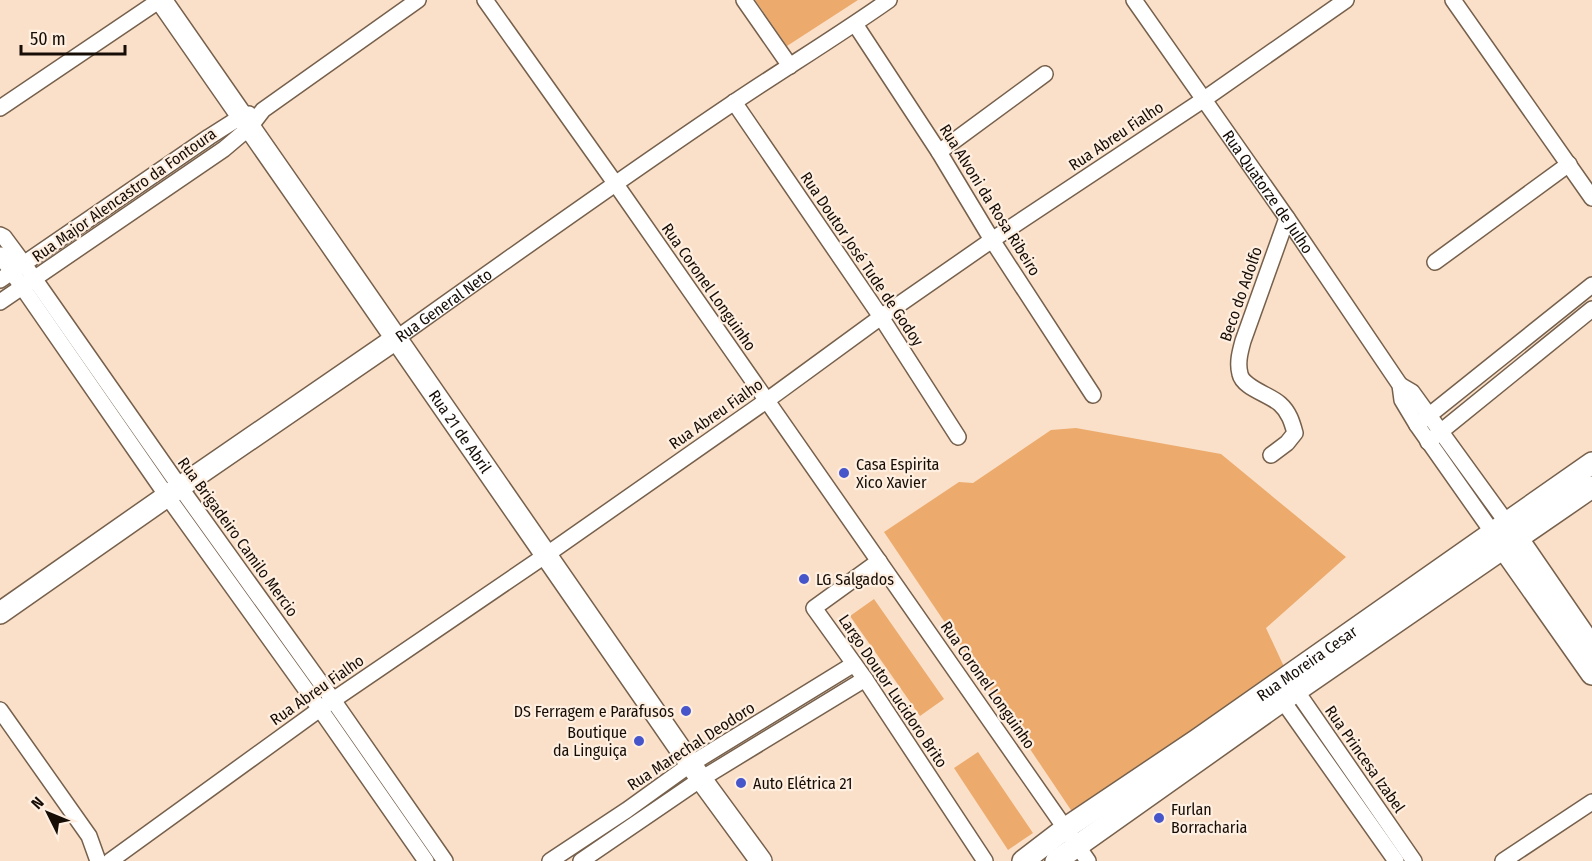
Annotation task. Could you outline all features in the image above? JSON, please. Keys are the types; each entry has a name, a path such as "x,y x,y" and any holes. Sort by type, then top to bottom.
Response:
{"street":[{"path":"0,108 160,0"},
{"name":"Rua 21 de Abril","path":"160,0 397,338 696,772 761,861"},
{"name":"Rua Major Alencastro da Fontoura","path":"12,272 246,122 418,0"},
{"name":"Rua Coronel Longuinho","path":"485,0 1083,853"},
{"path":"744,0 790,66"},
{"name":"Rua General Neto","path":"0,613 397,338 615,183 889,0"},
{"name":"Rua Quatorze de Julho","path":"1134,0 1287,218 1400,385 1402,400 1423,421 1434,437 1468,498 1505,536"},
{"name":"Rua Abreu Fialho","path":"116,859 326,704 546,555 992,240 1203,100 1346,0"},
{"path":"1453,0 1592,198"},
{"name":"Rua Alvoni da Rosa Ribeiro","path":"855,24 1093,395"},
{"path":"939,152 1045,74"},
{"name":"Rua Doutor José Tude de Godoy","path":"734,102 881,318 958,437"},
{"name":"Rua Major Alencastro da Fontoura","path":"0,302 224,148 246,122"},
{"path":"1435,262 1569,164"},
{"name":"Beco do Adolfo","path":"1271,455 1287,443 1295,433 1291,419 1276,401 1246,384 1239,372 1239,359 1287,218"},
{"name":"Rua Brigadeiro Camilo Mercio","path":"0,235 4,237 12,272"},
{"name":"Rua Brigadeiro Camilo Mercio","path":"0,255 12,272 29,283 173,492 391,797 445,861"},
{"path":"1423,421 1592,285"},
{"path":"1434,437 1592,309"},
{"path":"1530,335 1541,350"},
{"name":"Rua Quatorze de Julho","path":"1434,437 1482,490 1505,536 1590,661"},
{"name":"Rua Moreira Cesar","path":"1023,861 1066,828 1197,740 1284,689 1505,536 1592,463"},
{"name":"Rua Moreira Cesar","path":"1505,536 1592,487"},
{"path":"1468,498 1482,490"},
{"name":"Largo Doutor Lucidoro Brito","path":"879,561 814,609 836,636 985,861"},
{"name":"Rua Marechal Deodoro","path":"581,861 637,824 696,772 854,664"},
{"name":"Rua Marechal Deodoro","path":"550,861 627,810 865,679"},
{"name":"Rua Moreira Cesar","path":"1056,861 1083,853 1284,689"},
{"name":"Rua Princesa Izabel","path":"1284,689 1396,861"},
{"name":"Rua Princesa Izabel","path":"1284,689 1414,861"},
{"path":"0,710 88,836 98,861"},
{"name":"Rua Brigadeiro Camilo Mercio","path":"391,797 426,861"},
{"path":"1503,861 1592,802"},
{"path":"627,810 637,824"},
{"path":"88,836 116,859"}],"shaded area":[{"path":"755,0 858,0 787,46"},
{"path":"1076,428 1221,454 1346,557 1266,628 1286,671 1075,816 884,532 959,482 973,483 1051,430"},
{"path":"874,599 944,699 920,716 850,616"},
{"path":"978,752 1033,833 1008,850 954,768"}],"place":[{"name":"Casa Espirita Xico Xavier","path":"844,473"},
{"name":"LG Salgados","path":"804,579"},
{"name":"DS Ferragem e Parafusos","path":"686,711"},
{"name":"Boutique da Linguiça","path":"639,741"},
{"name":"Auto Elétrica 21","path":"741,783"},
{"name":"Furlan Borracharia","path":"1159,818"}]}
